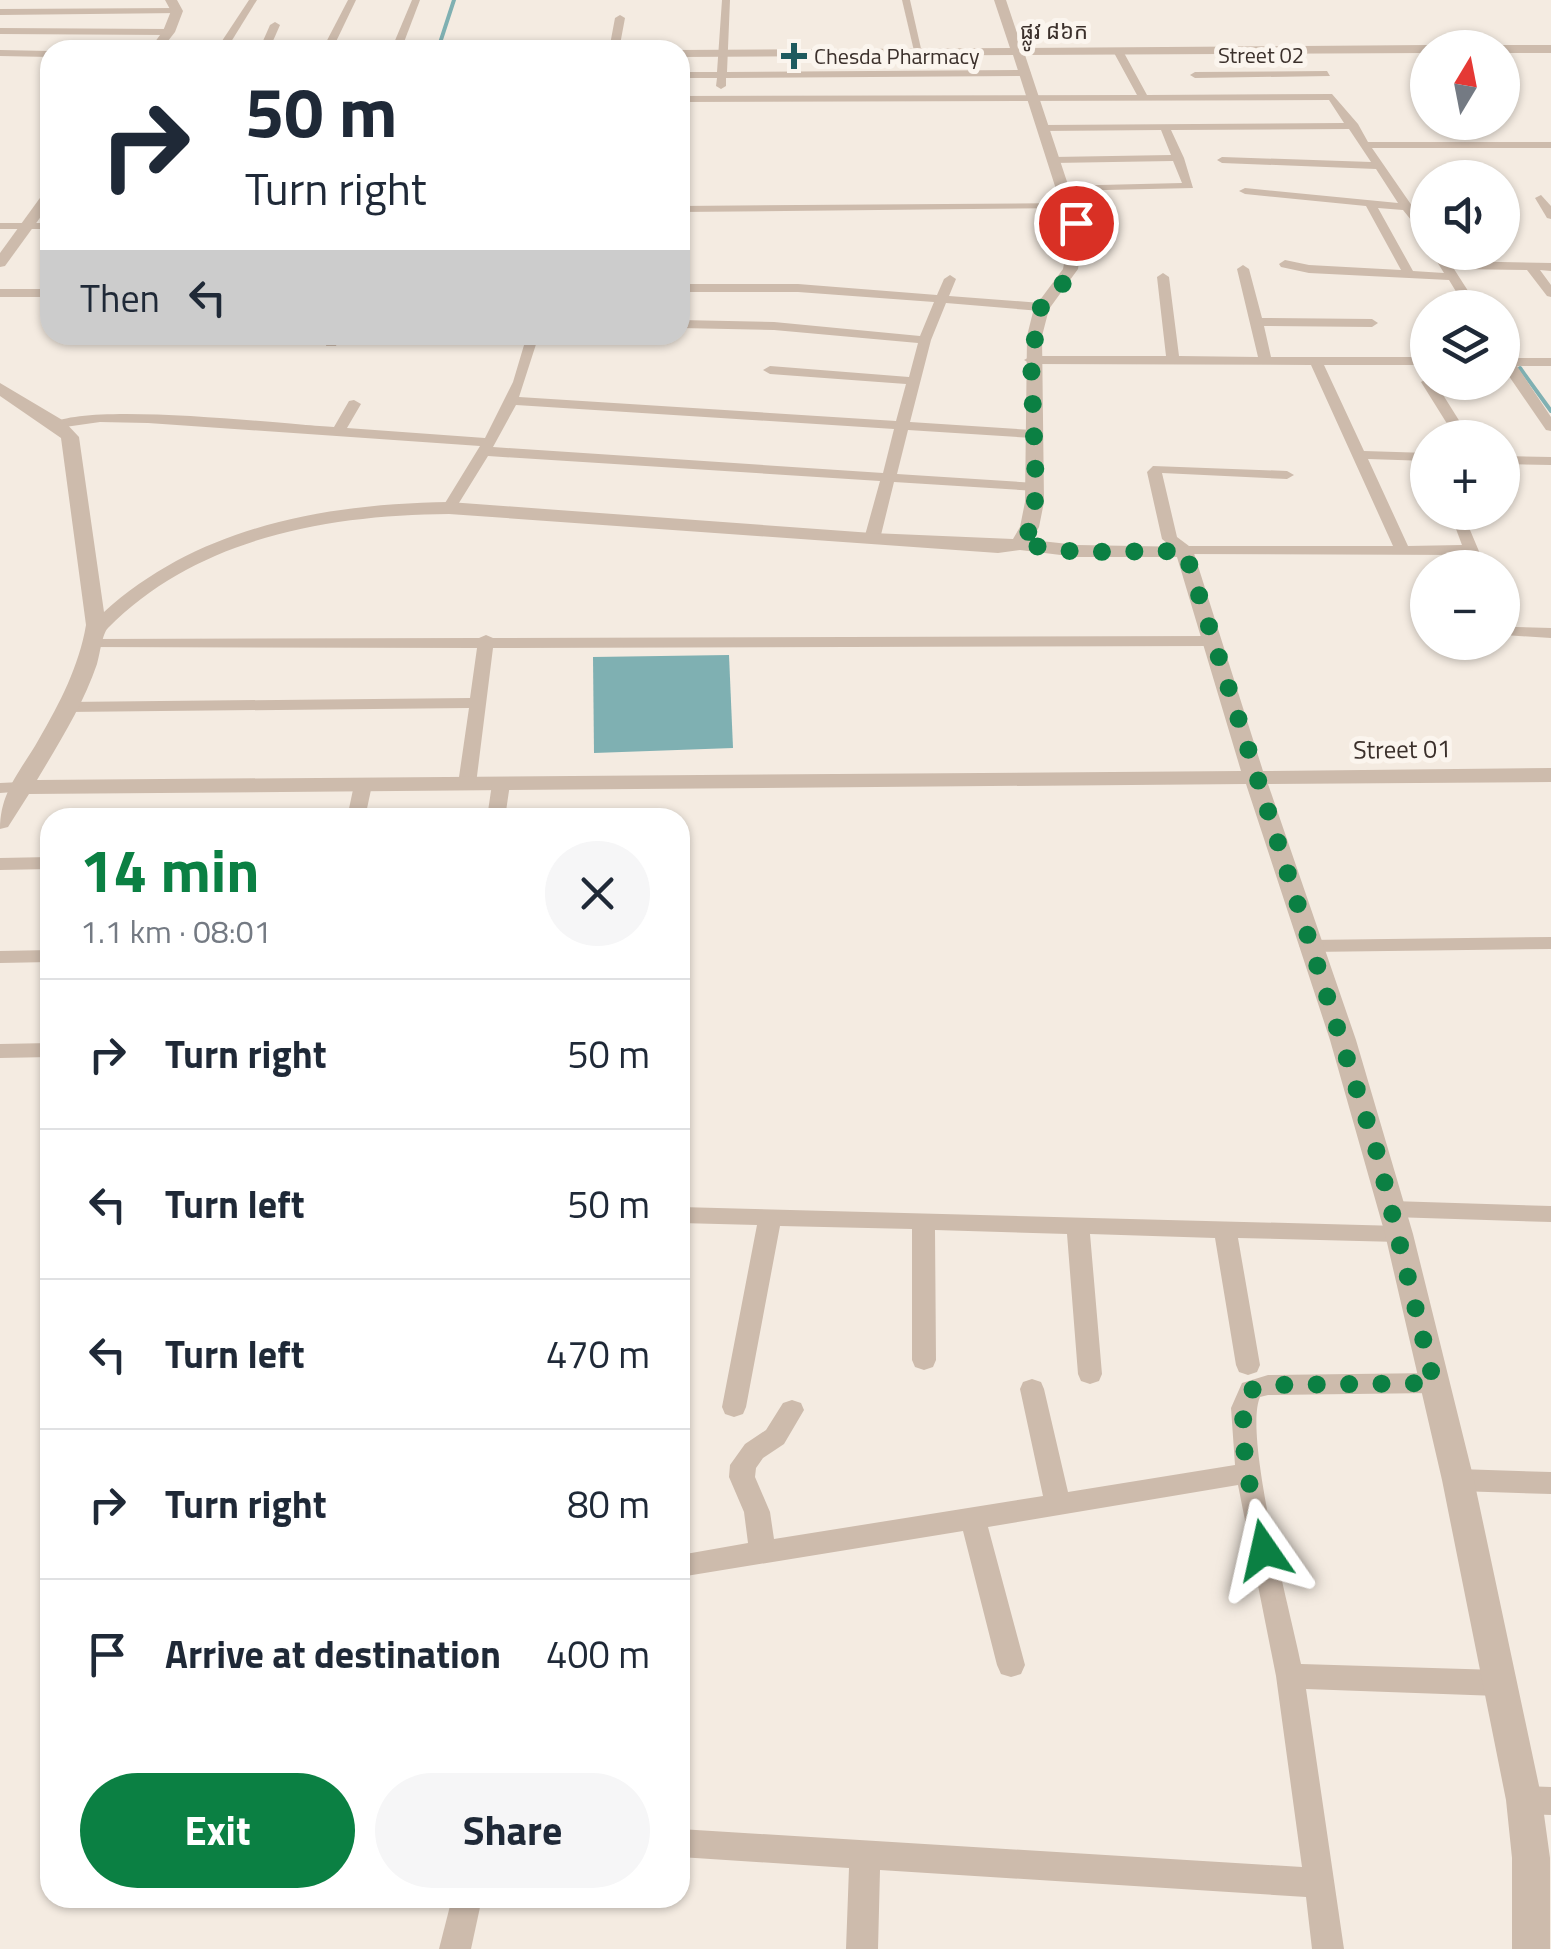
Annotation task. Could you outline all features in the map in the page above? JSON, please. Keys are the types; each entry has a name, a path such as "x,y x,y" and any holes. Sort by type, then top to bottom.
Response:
{"street":[{"path":"227,40 253,0"},
{"path":"332,40 352,0"},
{"path":"400,40 416,0"},
{"path":"722,98 726,0"},
{"path":"906,0 919,52"},
{"path":"1000,0 1079,243 1068,278 1041,307 1031,360 1036,487 1033,525 1020,544"},
{"path":"0,12 174,6 169,32 163,40"},
{"path":"616,40 620,18"},
{"path":"268,40 275,25"},
{"path":"0,31 169,32"},
{"name":"ផ្លូវ ៨៦ក","path":"690,52 1410,49"},
{"path":"1520,49 1551,49"},
{"path":"1118,50 1143,98"},
{"path":"1238,50 1275,126"},
{"path":"845,52 855,98"},
{"path":"0,53 40,54"},
{"path":"690,75 1026,73"},
{"name":"Street 02","path":"1195,75 1326,74"},
{"path":"1292,97 1310,126"},
{"path":"690,99 1337,99 1410,213"},
{"path":"1042,128 1354,126"},
{"path":"690,209 1066,197 1183,188 1190,184 1166,128"},
{"path":"1367,145 1551,145"},
{"path":"1053,160 1179,158"},
{"path":"1222,160 1381,166"},
{"path":"1245,191 1406,207"},
{"path":"1542,198 1551,216"},
{"path":"1371,206 1409,274"},
{"path":"2,259 40,207"},
{"path":"0,226 40,226"},
{"path":"1285,264 1309,269 1409,274 1551,267"},
{"path":"1531,267 1551,293"},
{"path":"1243,269 1266,361"},
{"path":"1450,271 1462,290"},
{"path":"1163,277 1173,360"},
{"path":"872,540 912,381 950,279"},
{"path":"690,288 798,288 1041,307"},
{"path":"0,293 40,293"},
{"path":"1257,322 1372,324"},
{"path":"690,324 774,326 925,340"},
{"path":"449,508 513,401 526,369 530,345"},
{"path":"1031,360 1410,361"},
{"path":"1520,360 1551,362"},
{"path":"1316,361 1403,552"},
{"path":"770,370 912,381"},
{"path":"1520,376 1543,400 1551,427"},
{"path":"4,394 58,424 70,437 95,634"},
{"path":"513,401 1032,434"},
{"path":"338,432 354,404"},
{"path":"58,424 100,418 148,418 1036,487"},
{"path":"1360,455 1410,456"},
{"path":"1520,460 1551,461"},
{"path":"1286,475 1155,470 1170,538 1185,551 1255,779 1343,1040 1395,1222 1458,1480 1498,1683 1538,1800 1538,1933"},
{"path":"0,822 11,788 66,707 95,634 178,565 239,541 350,513 449,508 872,540 998,547 1020,544 1077,552 1410,552"},
{"path":"1463,530 1471,550"},
{"path":"1520,630 1551,633"},
{"path":"95,634 486,640 1212,640"},
{"path":"467,784 486,640"},
{"path":"66,707 478,703"},
{"name":"Street 01","path":"11,788 1551,774"},
{"path":"497,808 501,784"},
{"path":"358,808 363,785"},
{"path":"0,864 40,863"},
{"path":"1309,946 1548,949"},
{"path":"0,957 40,956"},
{"path":"0,1051 40,1050"},
{"path":"690,1215 1226,1230 1551,1214"},
{"path":"734,1407 770,1218"},
{"path":"922,1222 924,1360"},
{"path":"1078,1226 1090,1374"},
{"path":"1226,1230 1248,1365"},
{"path":"1328,1949 1290,1676 1248,1472 1242,1408 1251,1390 1268,1385 1434,1383"},
{"path":"1032,1389 1057,1501"},
{"path":"764,1552 757,1512 742,1477 742,1465 775,1437 792,1410"},
{"path":"690,1564 1248,1472"},
{"path":"1458,1480 1551,1482"},
{"path":"972,1516 1010,1665"},
{"path":"1290,1676 1498,1683"},
{"path":"690,1844 1320,1882"},
{"path":"862,1949 866,1854"},
{"path":"455,1949 465,1908"}],"water":[{"path":"729,655 733,748 594,753 593,657"}],"waterway":[{"path":"441,40 454,0"},
{"path":"1520,368 1551,411"}],"place":[{"name":"Chesda Pharmacy","path":"794,56"}],"route":[{"path":"1076,223 1079,243 1068,278 1041,307 1031,360 1036,487 1033,525 1020,544 1077,552 1185,551 1378,1156 1434,1383 1268,1385 1251,1390 1242,1408 1248,1472 1264,1550"}]}
